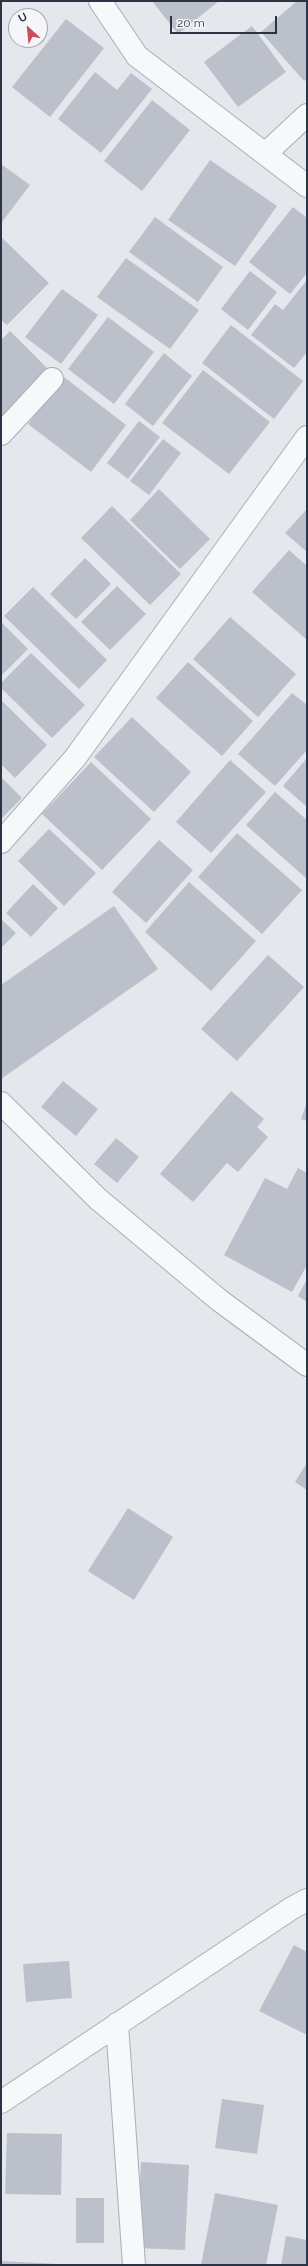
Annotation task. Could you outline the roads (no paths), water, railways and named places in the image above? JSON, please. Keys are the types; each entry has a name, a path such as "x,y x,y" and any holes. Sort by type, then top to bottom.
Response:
{"street":[{"path":"103,2 137,56 307,186"},
{"path":"265,154 307,115"},
{"path":"1,434 52,379"},
{"path":"1,842 75,758 307,437"},
{"path":"1,1103 98,1199 219,1300 307,1365"},
{"path":"1,2102 292,1908 307,1900"},
{"path":"117,2024 134,2265"}]}
